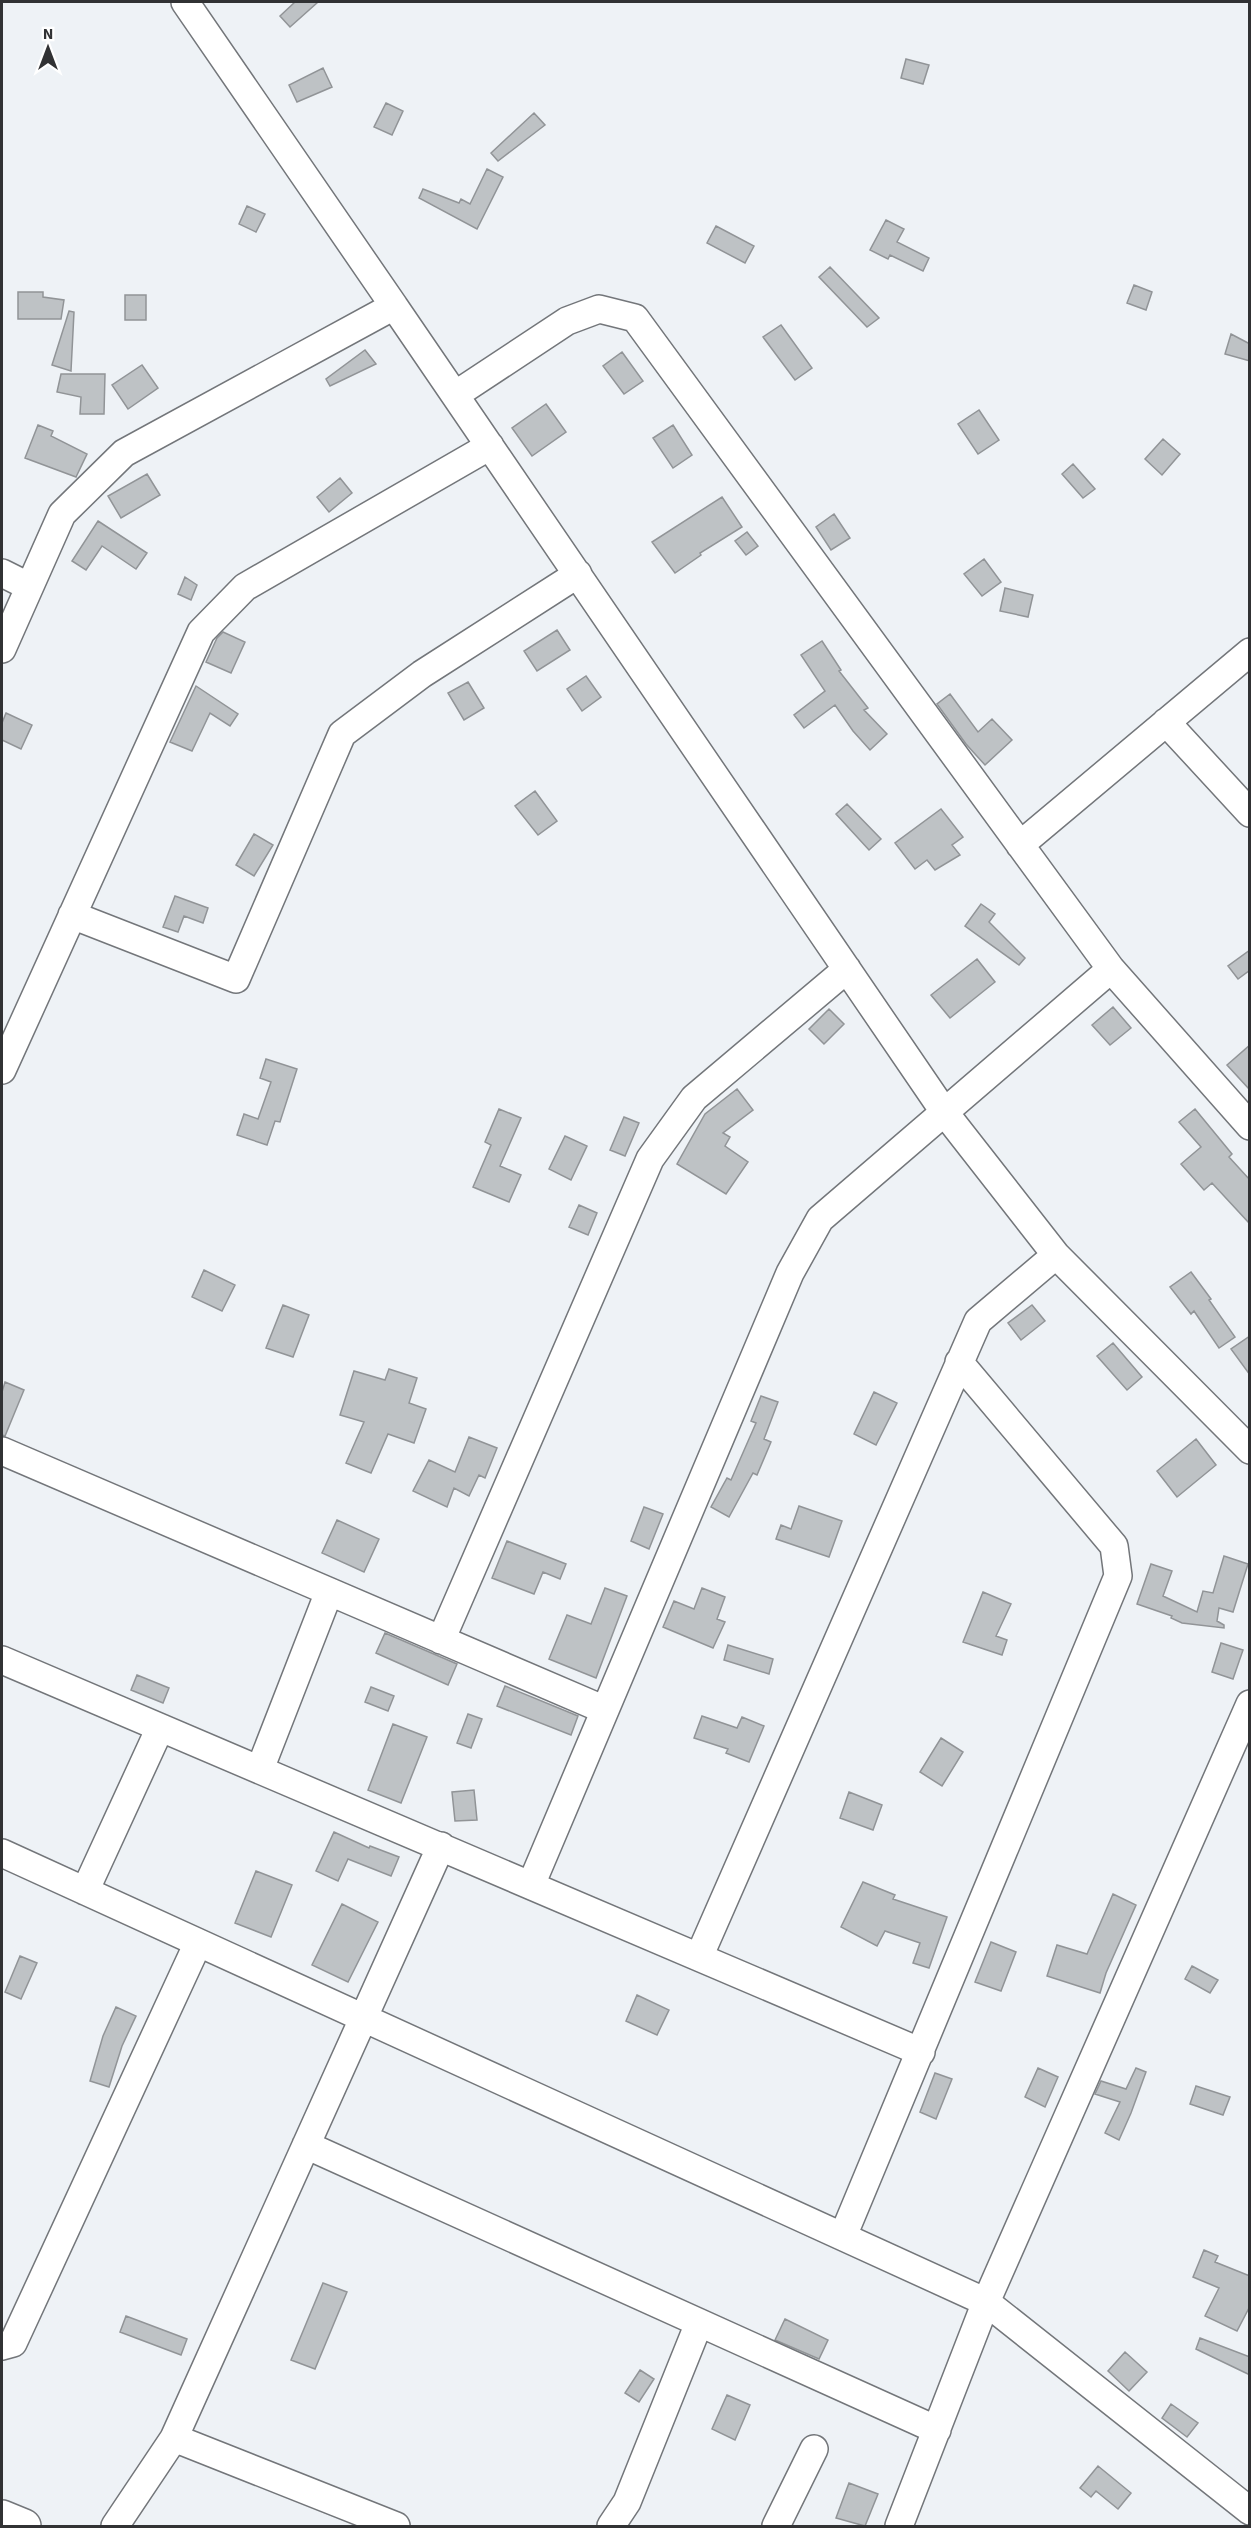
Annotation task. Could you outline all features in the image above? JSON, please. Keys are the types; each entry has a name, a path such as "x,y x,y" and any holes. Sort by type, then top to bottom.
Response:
{"main road":[{"path":"2,2517 24,2526"}],"street":[{"path":"185,2 945,1113 1056,1255 1250,1450"},
{"path":"2,649 28,586 62,514 124,453 394,306"},
{"path":"455,395 567,321 599,309 635,318 1111,969 1245,1113"},
{"path":"2,1070 10,1030 72,915 201,632 245,587 490,446"},
{"path":"2,573 28,586"},
{"path":"72,915 236,979 342,734 422,674 578,574"},
{"path":"1020,845 1250,652"},
{"path":"1166,722 1250,813"},
{"path":"441,1640 650,1158 694,1098 847,969"},
{"path":"531,1885 790,1273 820,1219 1111,969"},
{"path":"699,1957 958,1362 978,1322 1056,1255"},
{"path":"843,2236 1118,1576 1114,1546 958,1362"},
{"path":"2,1451 605,1710"},
{"path":"260,1769 329,1592"},
{"path":"2,1659 921,2052"},
{"path":"899,2526 986,2302 1250,1704"},
{"path":"85,1891 160,1728"},
{"path":"115,2526 174,2438 441,1846"},
{"path":"2,1853 986,2302 1250,2511"},
{"path":"2,2346 13,2343 198,1943"},
{"path":"306,2145 936,2430"},
{"path":"611,2526 627,2502 699,2323"},
{"path":"174,2438 396,2526"},
{"path":"776,2526 814,2449"}],"building":[{"path":"295,2 318,2 290,27 280,16"},
{"path":"906,59 929,65 923,84 901,78"},
{"path":"323,68 332,87 297,102 289,85"},
{"path":"386,103 403,111 392,135 374,127"},
{"path":"534,113 545,125 498,161 491,153"},
{"path":"487,169 503,177 477,229 419,198 423,189 459,203 461,199 470,204"},
{"path":"247,206 265,214 256,232 239,224"},
{"path":"886,220 904,229 897,242 929,258 923,271 890,255 888,259 870,250"},
{"path":"716,226 754,246 745,263 707,243"},
{"path":"830,267 879,318 867,327 819,277"},
{"path":"1134,285 1152,292 1146,310 1127,303"},
{"path":"18,292 43,292 43,297 64,300 61,319 18,319"},
{"path":"125,295 146,295 146,320 125,320"},
{"path":"69,311 74,312 71,371 52,365"},
{"path":"781,325 812,368 795,380 763,337"},
{"path":"1231,334 1250,344 1250,361 1225,354"},
{"path":"365,350 376,364 330,386 326,379"},
{"path":"622,352 643,381 624,394 603,366"},
{"path":"142,365 158,388 128,409 112,385"},
{"path":"61,374 105,374 104,414 80,414 81,397 57,392"},
{"path":"546,404 566,432 532,456 512,428"},
{"path":"979,410 999,440 978,454 958,424"},
{"path":"38,425 53,431 51,436 87,454 76,477 25,458"},
{"path":"673,425 692,455 673,468 653,438"},
{"path":"1163,439 1180,454 1162,475 1145,459"},
{"path":"1073,464 1095,489 1083,498 1062,474"},
{"path":"147,474 160,495 121,518 108,496"},
{"path":"340,478 352,493 329,512 317,497"},
{"path":"722,497 742,527 700,553 701,555 675,573 652,542"},
{"path":"834,514 850,538 831,550 816,527"},
{"path":"98,521 147,553 136,569 102,546 86,570 72,561"},
{"path":"747,532 758,546 746,555 735,541"},
{"path":"984,559 1001,582 982,596 964,574"},
{"path":"185,577 197,585 191,600 178,594"},
{"path":"1005,588 1033,595 1028,617 1000,611"},
{"path":"557,630 570,650 537,671 524,651"},
{"path":"223,632 245,642 231,673 206,662 217,638"},
{"path":"822,641 841,670 839,671 868,708 864,710 887,734 870,750 835,705 804,728 794,715 825,691 801,655"},
{"path":"586,676 601,697 582,711 567,689"},
{"path":"468,682 484,708 464,720 448,693"},
{"path":"196,686 238,714 230,726 210,713 192,751 170,742"},
{"path":"950,694 978,732 992,719 1012,740 985,765 966,744 937,704"},
{"path":"6,713 32,725 21,749 2,740 2,723"},
{"path":"535,791 557,821 538,835 515,806"},
{"path":"847,804 881,839 869,850 836,814"},
{"path":"941,809 963,837 952,845 960,855 935,870 927,860 915,869 895,843"},
{"path":"254,834 273,845 254,876 236,865"},
{"path":"175,896 208,908 203,923 184,916 178,932 163,927"},
{"path":"981,904 995,914 989,922 1025,958 1019,965 965,926"},
{"path":"1250,950 1250,970 1238,979 1228,966"},
{"path":"977,959 995,982 950,1018 931,995"},
{"path":"1113,1007 1131,1028 1110,1045 1092,1025"},
{"path":"829,1009 844,1024 824,1044 809,1029"},
{"path":"1250,1045 1250,1090 1227,1065"},
{"path":"266,1059 297,1069 280,1122 275,1121 267,1145 237,1135 244,1114 258,1119 271,1082 260,1078"},
{"path":"737,1089 753,1110 723,1133 730,1137 725,1146 748,1162 726,1194 677,1164 705,1114"},
{"path":"499,1109 521,1118 500,1166 521,1175 509,1202 473,1187 491,1145 485,1142"},
{"path":"1195,1109 1232,1154 1229,1157 1250,1180 1250,1224 1212,1183 1204,1190 1181,1164 1201,1147 1179,1122"},
{"path":"624,1117 639,1123 625,1156 610,1150"},
{"path":"565,1136 587,1146 571,1180 549,1169"},
{"path":"579,1205 597,1213 588,1235 569,1227"},
{"path":"204,1270 235,1285 222,1311 192,1297"},
{"path":"1191,1272 1235,1337 1219,1348 1194,1311 1191,1314 1170,1287"},
{"path":"283,1305 309,1315 293,1357 266,1348"},
{"path":"1032,1305 1045,1321 1021,1340 1008,1323"},
{"path":"1250,1336 1250,1375 1231,1349"},
{"path":"1113,1343 1142,1377 1127,1390 1097,1356"},
{"path":"389,1369 417,1378 409,1403 426,1409 414,1443 388,1434 371,1473 346,1463 364,1422 340,1415 354,1371 385,1380"},
{"path":"5,1382 24,1390 5,1436 2,1435 2,1392"},
{"path":"874,1392 897,1403 876,1445 854,1434"},
{"path":"761,1396 778,1402 764,1439 771,1442 757,1475 753,1473 729,1517 711,1507 727,1478 731,1480 756,1423 751,1421"},
{"path":"469,1437 497,1448 485,1478 479,1475 469,1496 454,1488 447,1507 413,1491 429,1460 455,1472"},
{"path":"1196,1439 1216,1465 1177,1497 1157,1471"},
{"path":"799,1506 842,1521 829,1557 776,1539 781,1525 791,1529"},
{"path":"644,1507 663,1514 649,1549 631,1541"},
{"path":"337,1520 379,1539 364,1572 322,1553"},
{"path":"507,1541 566,1564 560,1579 543,1572 534,1594 492,1578"},
{"path":"1224,1556 1248,1564 1233,1612 1219,1608 1217,1621 1224,1625 1224,1628 1182,1623 1171,1618 1172,1616 1137,1604 1151,1564 1172,1571 1163,1596 1197,1612 1203,1591 1213,1593"},
{"path":"605,1588 627,1596 596,1678 549,1659 567,1615 591,1624"},
{"path":"702,1588 725,1597 717,1619 725,1622 713,1648 663,1627 674,1601 694,1609"},
{"path":"983,1592 1011,1604 996,1636 1007,1640 1002,1655 963,1642"},
{"path":"385,1633 457,1664 448,1685 376,1653"},
{"path":"1221,1643 1243,1650 1233,1679 1212,1672"},
{"path":"728,1645 773,1659 769,1674 724,1660"},
{"path":"137,1675 169,1688 163,1703 131,1690"},
{"path":"505,1686 578,1716 571,1735 497,1706"},
{"path":"371,1687 394,1696 388,1711 365,1702"},
{"path":"468,1714 482,1719 471,1748 457,1743"},
{"path":"702,1716 737,1728 742,1717 764,1726 749,1762 726,1753 728,1749 694,1738"},
{"path":"393,1724 427,1737 401,1803 368,1790"},
{"path":"941,1738 963,1752 942,1786 920,1772"},
{"path":"474,1790 477,1820 455,1821 452,1792"},
{"path":"849,1792 882,1805 873,1830 840,1818"},
{"path":"334,1832 369,1848 370,1846 399,1857 391,1876 348,1859 338,1881 316,1871"},
{"path":"256,1871 292,1885 271,1937 235,1923"},
{"path":"863,1882 895,1895 893,1899 947,1917 929,1968 913,1963 920,1943 885,1931 877,1946 841,1927"},
{"path":"1113,1894 1136,1905 1106,1973 1100,1993 1047,1976 1057,1945 1087,1954"},
{"path":"342,1904 378,1922 348,1982 312,1965"},
{"path":"991,1942 1016,1952 1001,1991 975,1982"},
{"path":"20,1956 37,1963 21,1999 5,1992"},
{"path":"1192,1966 1218,1980 1210,1993 1185,1979"},
{"path":"637,1995 669,2010 657,2035 626,2021"},
{"path":"116,2007 136,2016 122,2046 109,2087 90,2081 103,2036"},
{"path":"1038,2068 1058,2077 1045,2107 1025,2097"},
{"path":"1136,2068 1146,2072 1119,2140 1105,2133 1120,2102 1095,2094 1101,2081 1126,2089"},
{"path":"935,2073 952,2079 936,2119 920,2112"},
{"path":"1196,2086 1230,2097 1223,2115 1190,2104"},
{"path":"1204,2250 1218,2256 1215,2262 1250,2276 1250,2306 1237,2331 1205,2316 1219,2288 1193,2277"},
{"path":"323,2283 347,2292 315,2369 291,2360"},
{"path":"126,2316 187,2339 181,2355 120,2332"},
{"path":"785,2319 828,2340 819,2359 775,2340"},
{"path":"1200,2338 1250,2357 1250,2375 1196,2349"},
{"path":"1125,2352 1147,2372 1129,2391 1108,2371"},
{"path":"640,2370 654,2379 639,2402 625,2393"},
{"path":"727,2395 750,2405 735,2440 712,2429"},
{"path":"1171,2404 1198,2423 1187,2437 1162,2418"},
{"path":"1098,2466 1131,2493 1118,2509 1096,2491 1091,2497 1080,2488"},
{"path":"849,2483 878,2494 865,2526 836,2518"}]}
